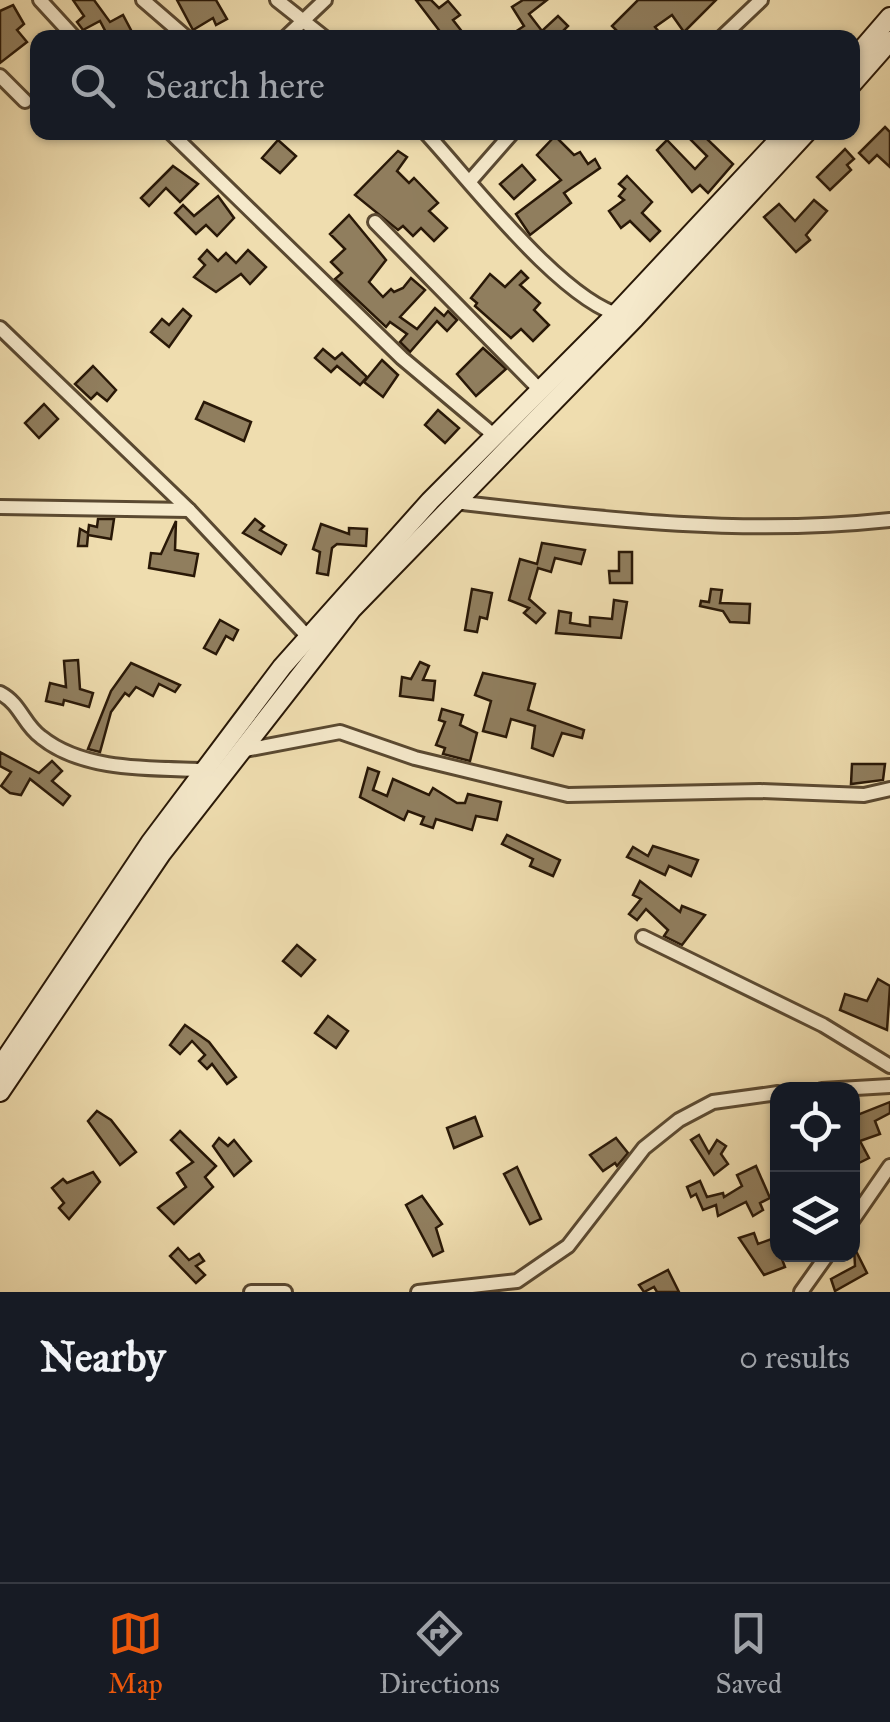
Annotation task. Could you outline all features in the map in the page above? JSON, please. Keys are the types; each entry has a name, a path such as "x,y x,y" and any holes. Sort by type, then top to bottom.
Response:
{"main road":[{"path":"860,52 890,18"},
{"path":"860,75 890,41"},
{"path":"0,1067 150,843 308,636 496,436 626,316 772,140"},
{"path":"0,1092 81,978 161,854 352,609 626,316 800,140"}],"street":[{"path":"40,0 68,30"},
{"path":"143,0 179,30"},
{"path":"277,0 315,30"},
{"path":"293,30 325,0"},
{"path":"729,30 760,0"},
{"path":"0,76 25,101"},
{"path":"182,140 402,358 496,436"},
{"path":"432,140 537,255 626,316"},
{"path":"470,181 506,140"},
{"path":"375,222 542,391"},
{"path":"0,328 189,510 308,636"},
{"path":"452,502 638,524 806,529 890,520"},
{"path":"0,507 189,510"},
{"path":"0,693 15,700 36,734 58,750 129,767 206,770"},
{"path":"240,752 340,732 415,758 568,795 760,790 864,795 890,788"},
{"path":"643,937 823,1025 890,1066"},
{"path":"860,1088 890,1086"},
{"path":"418,1292 518,1281 568,1246 644,1148 679,1120 713,1102 770,1093"},
{"path":"860,1209 890,1166"},
{"path":"801,1292 822,1262"},
{"path":"250,1292 285,1292"}],"building":[{"path":"73,0 94,0 110,22 123,15 131,30 105,30 100,21 83,30 77,22 84,16"},
{"path":"177,0 216,0 227,19 216,25 213,18 193,30"},
{"path":"416,0 431,0 439,8 448,1 460,15 453,20 461,30 439,30"},
{"path":"523,0 547,0 529,14 541,30 518,30 524,26 512,7"},
{"path":"638,0 716,0 686,30 672,15 655,27 657,30 616,30 612,26"},
{"path":"13,5 24,24 17,30 27,42 0,63 0,11"},
{"path":"558,16 568,26 564,30 543,30"},
{"path":"885,127 890,132 890,167 877,155 869,163 859,153"},
{"path":"278,140 296,156 280,173 262,158"},
{"path":"551,140 559,140 574,155 580,152 588,164 595,159 600,168 564,193 571,203 530,235 516,214 561,180 537,155"},
{"path":"667,140 695,169 707,156 691,140 708,140 733,164 708,193 700,185 692,192 657,150"},
{"path":"845,149 854,159 847,165 851,170 830,190 817,177"},
{"path":"398,151 407,157 397,171 409,183 414,178 438,203 429,211 447,228 434,241 421,228 413,236 403,226 398,230 355,195"},
{"path":"522,165 535,180 514,199 500,184"},
{"path":"173,166 198,184 180,202 166,188 149,206 141,198"},
{"path":"627,176 652,202 642,213 660,231 650,241 630,221 621,228 609,211 624,200 619,196 625,189 619,184"},
{"path":"218,196 234,218 217,236 206,225 196,234 175,213 183,205 194,216"},
{"path":"814,200 827,211 806,235 810,240 796,252 764,217 779,204 795,221"},
{"path":"349,215 386,260 369,282 383,297 391,289 394,292 403,288 411,278 425,290 400,317 417,329 435,308 444,316 448,311 457,320 447,331 437,321 410,352 400,342 407,334 390,322 386,327 335,279 342,273 331,262 345,249 330,234"},
{"path":"207,250 218,261 226,253 236,263 248,250 266,267 250,284 241,274 216,292 194,277 205,265 199,259"},
{"path":"521,271 528,278 520,285 540,303 534,310 549,325 533,341 521,329 511,338 471,298 490,274 505,287"},
{"path":"183,309 191,316 169,347 151,332 162,319 169,325"},
{"path":"483,348 506,369 476,396 457,374"},
{"path":"323,349 335,359 342,353 367,377 360,385 337,366 331,372 315,358"},
{"path":"382,360 398,375 383,397 364,382"},
{"path":"93,366 116,390 107,401 97,393 91,399 75,384"},
{"path":"204,402 251,422 244,441 196,419"},
{"path":"44,404 58,419 39,438 25,423"},
{"path":"438,410 459,428 445,443 425,425"},
{"path":"98,519 114,519 111,539 88,535 87,546 78,546 80,529 88,533 89,525 97,527"},
{"path":"255,519 264,526 260,530 286,545 281,554 243,533"},
{"path":"176,521 175,550 198,554 194,576 149,568 151,553 161,554"},
{"path":"321,524 349,534 349,528 367,529 366,546 337,544 332,548 328,575 317,573 320,552 313,549"},
{"path":"542,543 585,550 581,564 555,558 551,572 538,568 529,599 545,613 536,623 524,613 529,608 509,600 520,559 537,564"},
{"path":"619,552 632,552 632,583 610,583 609,571 619,571"},
{"path":"472,589 492,593 487,619 480,617 477,632 465,630"},
{"path":"711,589 722,590 720,603 750,604 749,623 730,622 723,611 700,606 701,601 709,602"},
{"path":"614,600 627,602 621,638 556,633 559,611 571,613 570,623 590,626 590,617 612,619"},
{"path":"220,620 238,630 233,640 226,636 216,654 204,648"},
{"path":"78,660 80,689 93,693 89,707 64,700 63,705 46,701 50,683 66,687 64,661"},
{"path":"420,662 429,666 423,680 435,681 433,700 400,696 402,677 411,679"},
{"path":"131,663 180,685 175,692 159,684 153,696 136,687 129,696 125,693 111,712 100,752 88,749 111,691"},
{"path":"483,673 535,684 528,710 584,730 582,738 562,733 553,756 532,748 535,726 511,719 506,737 483,731 491,701 475,695"},
{"path":"442,709 463,715 460,725 477,733 470,761 443,754 445,748 436,745 445,722 439,720"},
{"path":"0,752 39,773 52,761 62,771 52,781 70,796 63,805 30,779 21,795 10,793 1,786 11,772 0,766"},
{"path":"852,764 885,764 883,780 851,784"},
{"path":"368,768 379,772 373,790 387,796 393,779 429,795 433,788 457,803 465,803 468,794 501,802 497,820 476,816 472,830 436,819 433,828 421,824 424,817 408,811 404,820 360,797"},
{"path":"507,835 560,860 553,876 530,866 533,859 502,844"},
{"path":"653,846 698,860 691,876 669,866 665,875 627,857 633,847 648,856"},
{"path":"640,881 680,912 682,906 705,915 682,945 664,936 668,930 646,909 637,920 629,914 641,899 633,895"},
{"path":"297,945 315,960 301,976 283,961"},
{"path":"878,979 890,986 887,1030 840,1010 845,994 867,1001"},
{"path":"328,1016 348,1031 336,1048 315,1033"},
{"path":"185,1025 209,1042 236,1077 227,1084 212,1064 207,1069 199,1061 205,1055 192,1041 180,1054 170,1045"},
{"path":"890,1102 890,1113 875,1121 880,1134 860,1141 860,1114"},
{"path":"97,1111 111,1120 136,1152 120,1165 88,1121"},
{"path":"475,1117 482,1136 454,1148 447,1128"},
{"path":"180,1131 216,1166 205,1177 213,1187 174,1224 158,1208 186,1187 177,1173 193,1162 171,1140"},
{"path":"699,1135 709,1153 717,1140 726,1146 721,1154 728,1164 714,1175 691,1140"},
{"path":"219,1138 228,1146 234,1140 251,1161 234,1176 213,1146"},
{"path":"616,1138 628,1153 617,1166 615,1163 603,1171 590,1155"},
{"path":"860,1141 869,1158 860,1162"},
{"path":"756,1166 770,1198 760,1203 763,1210 753,1216 746,1202 718,1216 716,1205 703,1210 696,1194 691,1197 687,1187 700,1181 707,1197 723,1193 724,1197 742,1186 737,1175"},
{"path":"517,1167 541,1219 530,1224 504,1174"},
{"path":"93,1172 100,1182 69,1219 59,1208 64,1203 52,1188 63,1179 67,1183"},
{"path":"422,1196 442,1224 436,1228 443,1251 433,1256 406,1205"},
{"path":"754,1233 758,1244 770,1240 770,1262 783,1262 785,1267 764,1275 739,1238"},
{"path":"178,1248 189,1260 199,1254 204,1261 196,1266 205,1275 196,1283 170,1256"},
{"path":"860,1259 867,1273 835,1291 831,1279"},
{"path":"668,1270 679,1292 657,1292 654,1287 644,1292 639,1285"}]}
